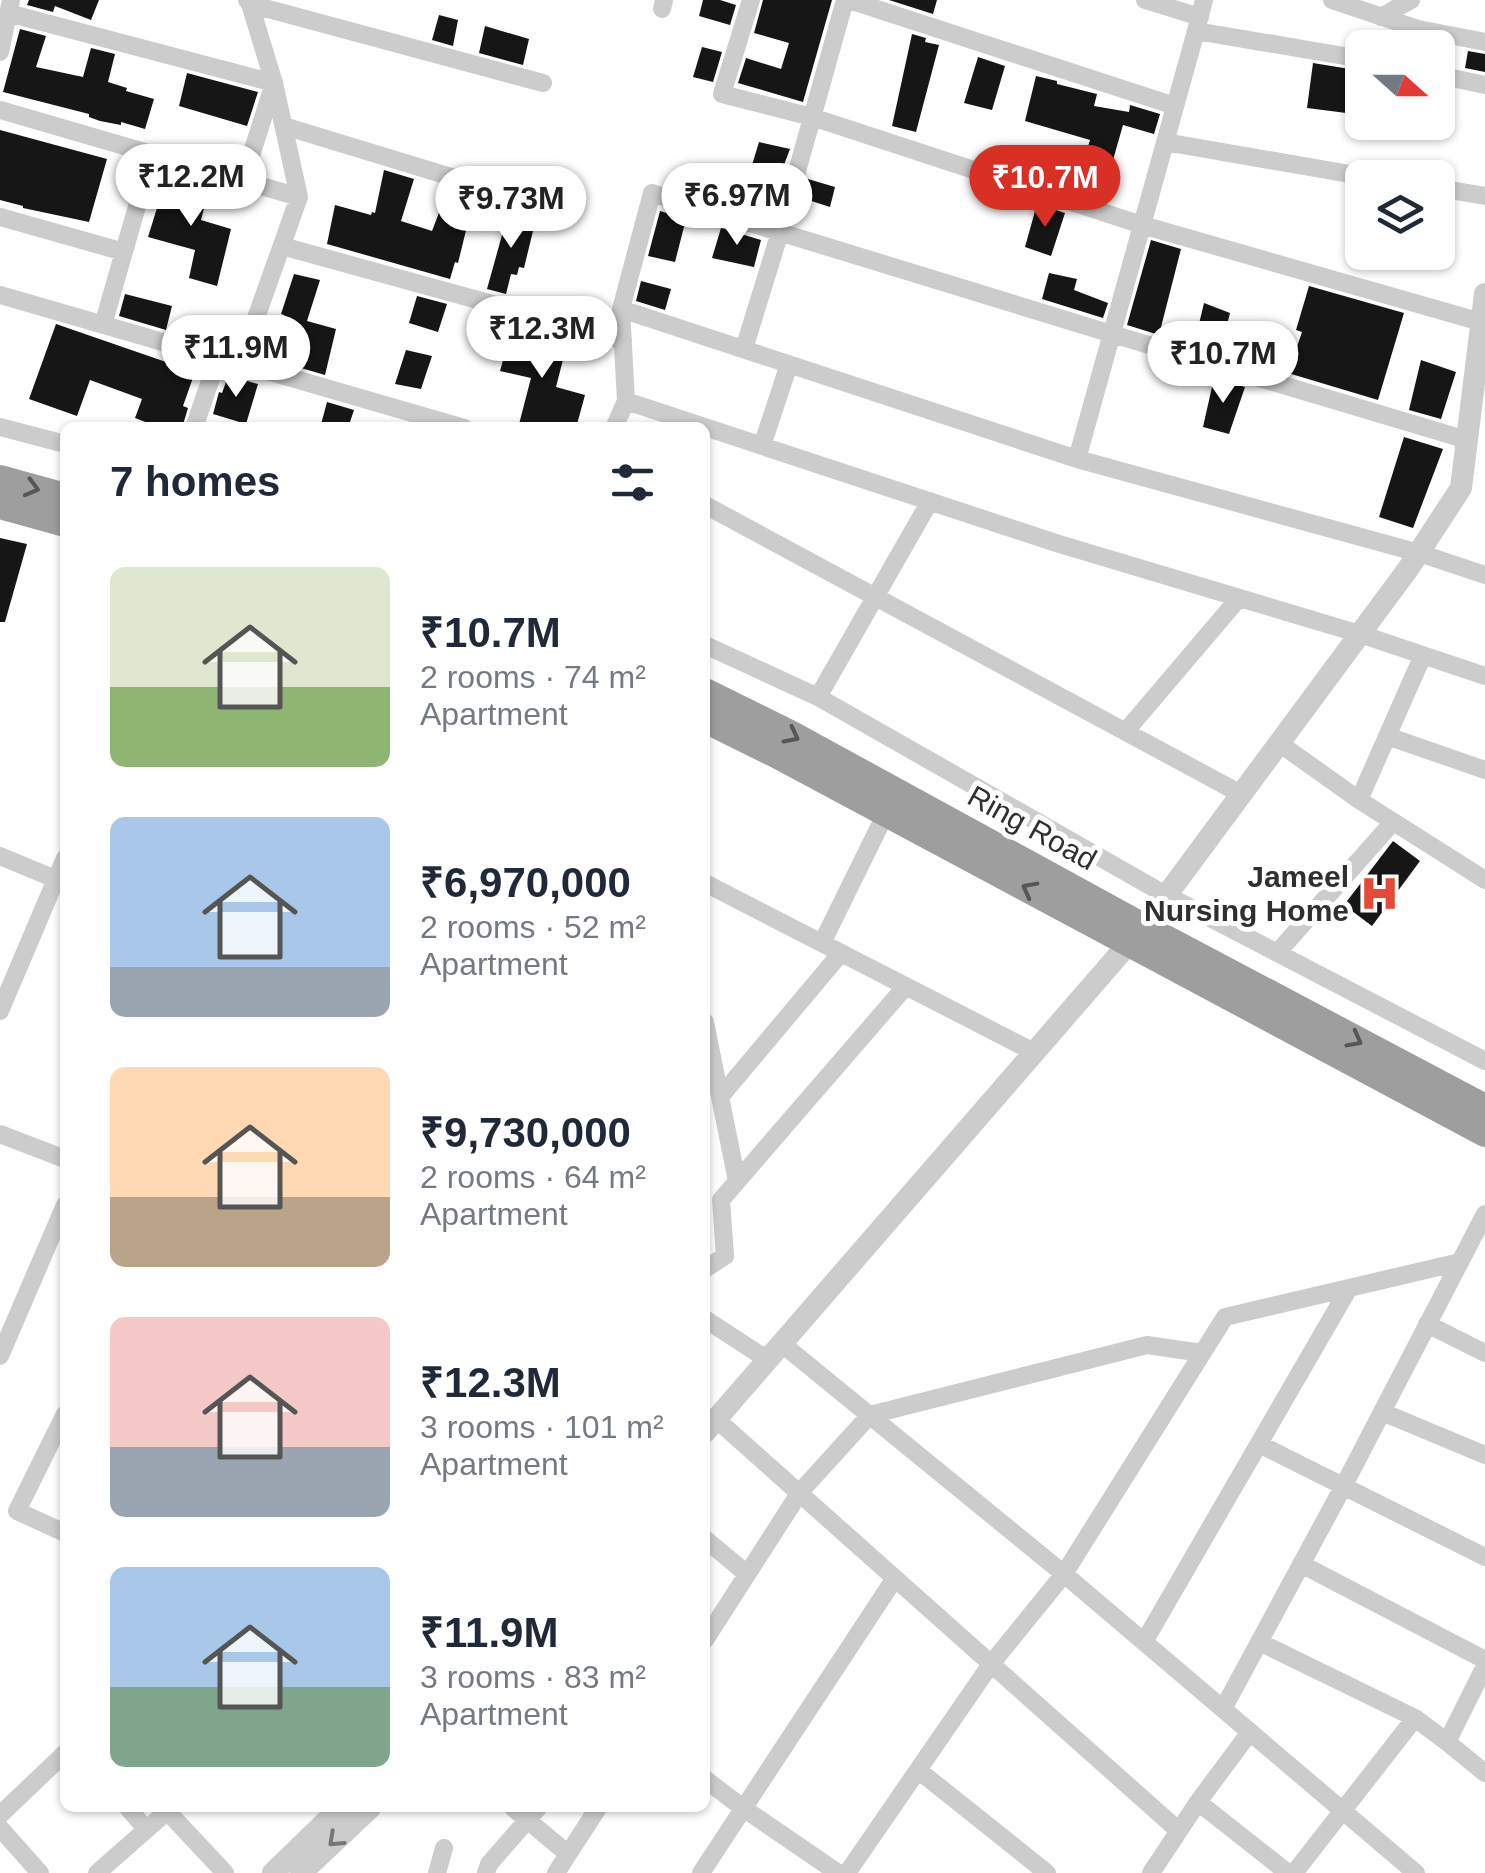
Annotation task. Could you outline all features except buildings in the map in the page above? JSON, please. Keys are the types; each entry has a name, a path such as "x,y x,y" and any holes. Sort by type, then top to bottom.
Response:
{"highway":[{"path":"0,479 60,496"},
{"path":"0,505 60,522"},
{"name":"Ring Road","path":"710,695 878,781 1485,1133"},
{"name":"Ring Road","path":"710,723 1485,1108"}],"street":[{"path":"750,0 722,94 812,118 1142,225 1481,322"},
{"path":"744,349 847,0 1175,106"},
{"path":"1146,0 1345,54"},
{"path":"1332,0 1418,29 1485,42"},
{"path":"1381,17 1410,0"},
{"path":"240,363 299,197 274,83 248,2"},
{"path":"248,2 542,83"},
{"path":"0,52 9,6 274,83"},
{"path":"1077,458 1200,16"},
{"path":"1455,79 1485,85"},
{"path":"244,181 274,83"},
{"path":"0,110 299,197"},
{"path":"284,126 553,208"},
{"path":"1165,142 1345,173"},
{"path":"103,325 152,154"},
{"path":"1455,191 1485,196"},
{"path":"617,422 626,402 621,309 652,193 1468,440"},
{"path":"0,217 124,252"},
{"path":"282,246 623,340"},
{"path":"1178,1831 800,1492 711,1425 1136,934 1419,553 1461,488 1485,294"},
{"path":"0,295 443,422"},
{"path":"621,309 1077,458 1485,575"},
{"path":"196,422 218,358"},
{"path":"762,446 789,364"},
{"path":"626,402 688,422"},
{"path":"0,426 60,443"},
{"path":"710,429 1056,543 1360,634 1485,676"},
{"path":"818,697 930,502"},
{"path":"710,510 1242,794"},
{"path":"1126,731 1239,598"},
{"path":"710,646 818,697 1166,895 1485,1061"},
{"path":"1359,800 1423,655"},
{"path":"1387,736 1485,770"},
{"path":"1279,743 1359,800 1485,880"},
{"path":"822,943 886,813"},
{"path":"1277,953 1393,822"},
{"path":"0,856 60,881"},
{"path":"0,1011 60,883"},
{"path":"710,887 1034,1052"},
{"path":"720,1097 841,953"},
{"path":"710,1265 725,1256 720,1200 906,986"},
{"path":"710,1047 736,1181"},
{"path":"2,1139 60,1156"},
{"path":"1223,1709 1427,1324 1471,1255 1485,1214"},
{"path":"0,1356 60,1217"},
{"path":"847,1873 991,1664 1064,1574 1225,1317 1471,1255"},
{"path":"1144,1642 1349,1288"},
{"path":"710,1321 775,1351 870,1415 1416,1873"},
{"path":"1427,1324 1485,1354"},
{"path":"710,1632 800,1492 870,1415 1147,1345 1202,1353"},
{"path":"1382,1412 1485,1455"},
{"path":"60,1424 17,1512 60,1531"},
{"path":"1259,1444 1485,1557"},
{"path":"710,1543 747,1574"},
{"path":"1302,1564 1485,1663 1447,1742"},
{"path":"701,1873 895,1578"},
{"path":"1259,1642 1415,1718 1485,1773"},
{"path":"1198,1802 1291,1873 1415,1718"},
{"path":"1151,1873 1250,1732"},
{"path":"0,1814 60,1758"},
{"path":"918,1770 1047,1873"},
{"path":"710,1783 838,1873"},
{"path":"131,1812 146,1830"},
{"path":"97,1873 166,1812"},
{"path":"172,1812 225,1873"},
{"path":"273,1873 336,1812"},
{"path":"300,1873 366,1812"},
{"path":"486,1873 488,1864 526,1812 568,1854"},
{"path":"556,1873 595,1812"},
{"path":"4,1840 40,1873"},
{"path":"436,1873 444,1848"}],"place":[{"name":"Jameel Nursing Home","path":"1379,894"}]}
